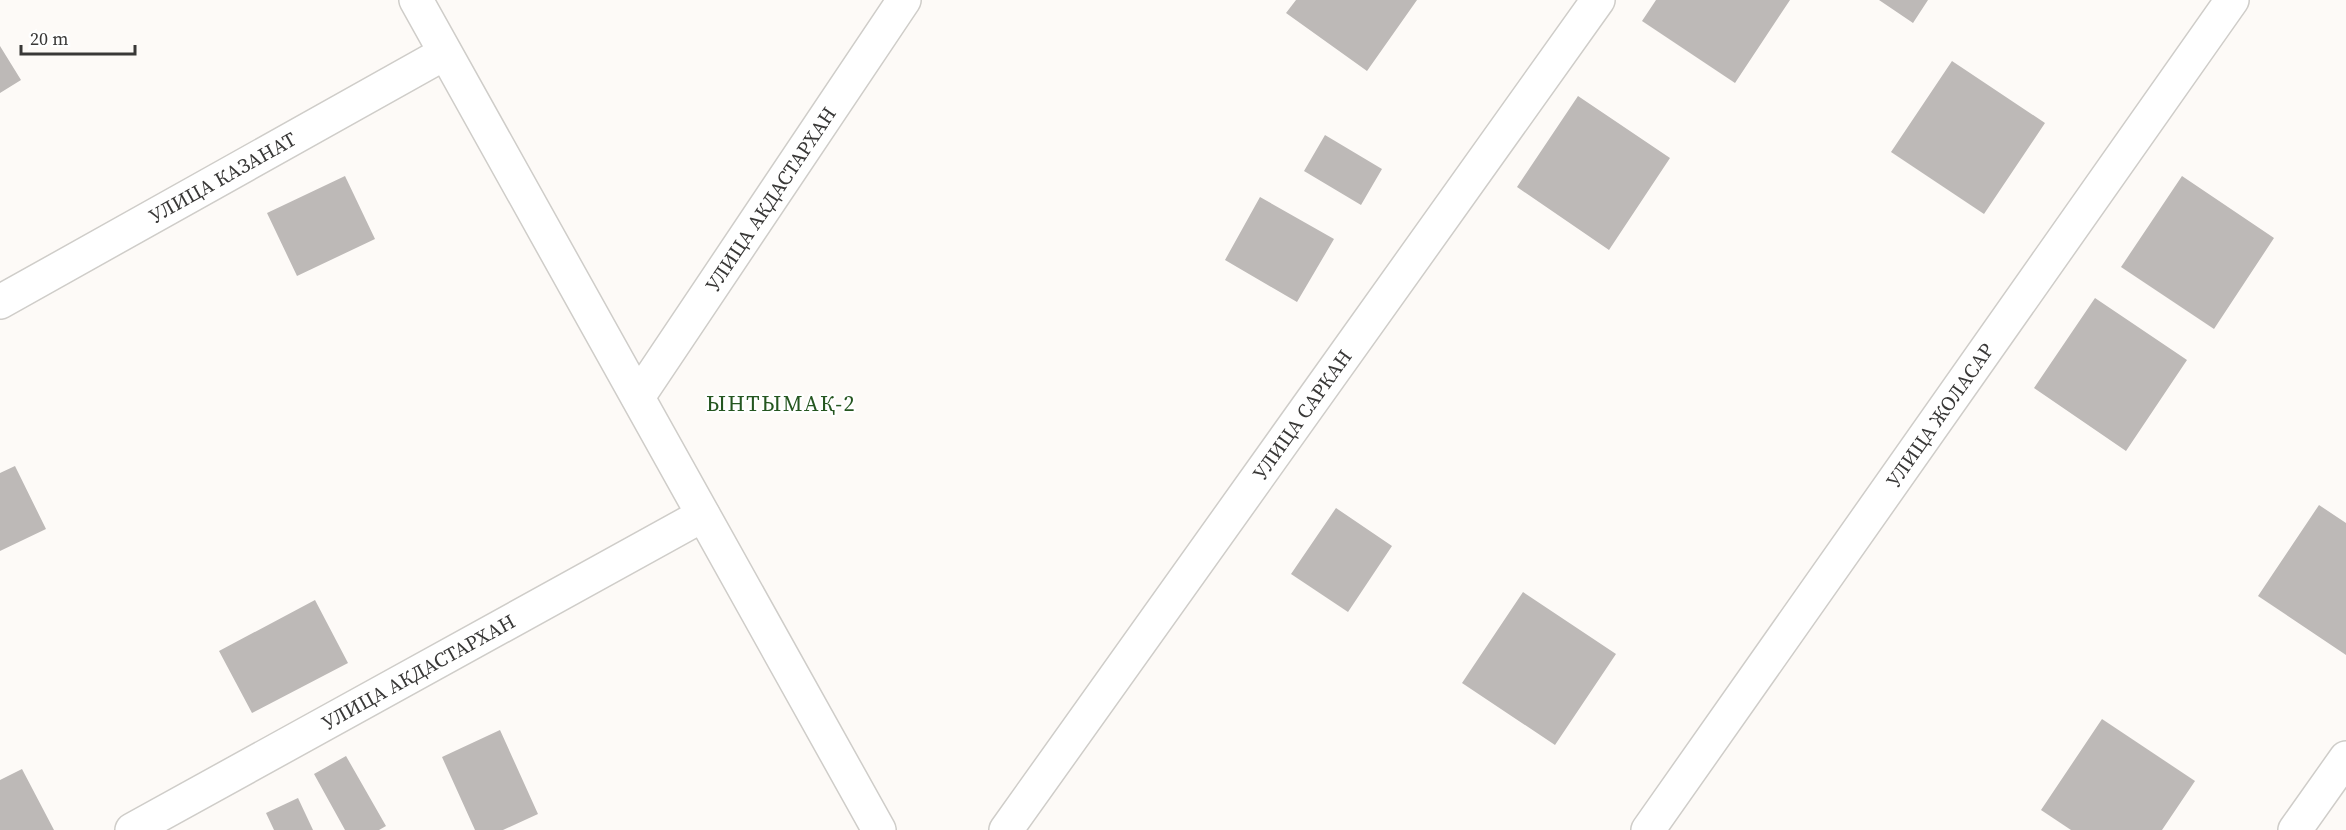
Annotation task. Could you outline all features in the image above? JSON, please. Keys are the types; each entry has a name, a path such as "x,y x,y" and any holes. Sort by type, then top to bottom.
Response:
{"street":[{"path":"416,0 879,830"},
{"name":"УЛИЦА АКДАСТАРХАН","path":"638,397 904,0"},
{"name":"УЛИЦА САРКАН","path":"1006,830 1598,0"},
{"name":"УЛИЦА ЖОЛАСАР","path":"1647,830 2232,0"},
{"name":"УЛИЦА КАЗАНАТ","path":"0,302 445,53"},
{"name":"УЛИЦА АКДАСТАРХАН","path":"132,830 703,514"},
{"path":"2295,830 2346,758"}],"building":[{"path":"1296,0 1417,0 1367,71 1286,13"},
{"path":"1656,0 1790,0 1735,83 1642,21"},
{"path":"1879,0 1928,0 1913,23"},
{"path":"0,46 21,80 0,93"},
{"path":"1952,61 2045,123 1984,214 1891,152"},
{"path":"1578,96 1670,158 1609,250 1517,187"},
{"path":"1325,135 1382,169 1361,205 1304,171"},
{"path":"345,176 375,239 297,276 267,213"},
{"path":"2182,176 2274,238 2214,329 2121,267"},
{"path":"1260,197 1334,239 1297,302 1225,260"},
{"path":"2095,298 2187,360 2126,451 2034,388"},
{"path":"15,466 46,529 0,551 0,473"},
{"path":"2319,505 2346,523 2346,655 2258,596"},
{"path":"1336,508 1392,546 1348,612 1291,574"},
{"path":"1523,592 1616,654 1555,745 1462,683"},
{"path":"315,600 348,663 252,713 219,651"},
{"path":"2102,719 2195,781 2162,830 2071,830 2041,810"},
{"path":"500,730 538,814 503,830 475,830 442,757"},
{"path":"346,756 386,826 379,830 345,830 314,774"},
{"path":"22,769 54,830 0,830 0,780"},
{"path":"298,798 313,830 274,830 266,813"}],"district":[{"name":"ЫНТЫМАҚ-2","path":"781,403"}]}
